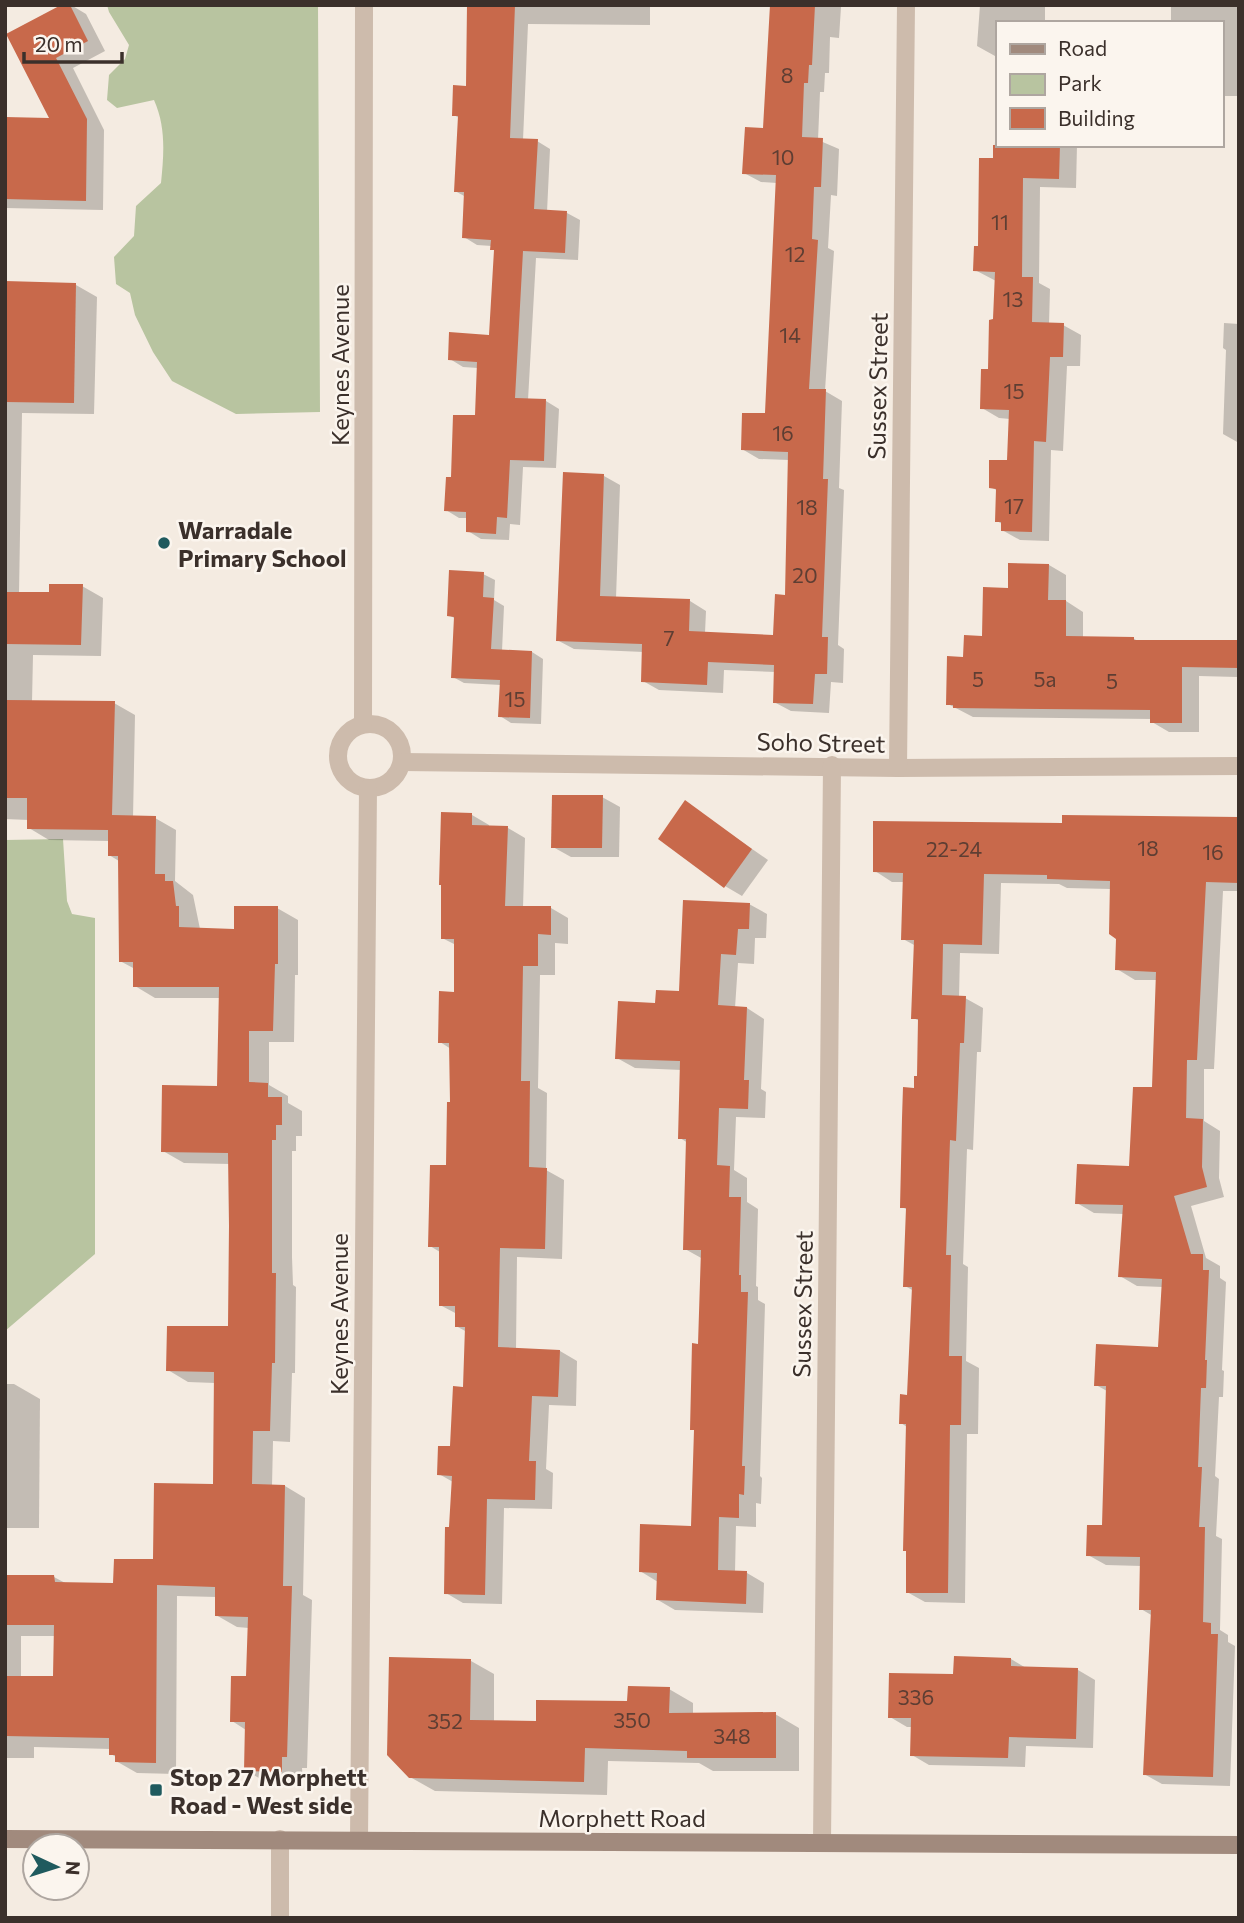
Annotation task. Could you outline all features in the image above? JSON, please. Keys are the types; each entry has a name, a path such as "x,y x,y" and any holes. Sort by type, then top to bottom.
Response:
{"main road":[{"name":"Morphett Road","path":"5,1839 1239,1845"}],"street":[{"name":"Keynes Avenue","path":"363,724 364,5"},
{"name":"Sussex Street","path":"898,768 906,5"},
{"path":"363,724 382,726 392,732 399,741 402,762 398,773 380,787 357,786 347,779 341,770 338,756 345,735 363,724"},
{"name":"Soho Street","path":"402,762 832,765 898,768 1239,766"},
{"name":"Sussex Street","path":"822,1843 832,765"},
{"name":"Keynes Avenue","path":"359,1840 368,788"},
{"path":"280,1839 280,1918"}],"green space":[{"path":"107,5 318,5 320,412 236,414 172,381 153,352 135,315 130,293 116,284 114,257 134,236 136,206 161,183 163,140 161,120 154,100 117,108 107,100 109,75 125,59 129,45"},
{"path":"63,839 67,901 72,914 95,918 95,1254 5,1331 5,840"}],"building":[{"path":"61,5 70,5 88,41 56,58 87,119 86,201 5,199 5,117 49,118 6,34"},
{"path":"467,5 515,5 510,138 538,139 534,209 567,211 565,253 523,251 515,398 546,399 544,461 510,460 507,518 497,517 496,534 466,532 466,512 444,511 446,477 451,477 453,415 475,415 477,362 448,360 449,332 489,335 494,250 490,250 491,240 462,238 464,192 454,192 458,116 452,116 453,85 466,86"},
{"path":"770,5 815,5 812,65 809,65 808,83 804,83 802,137 823,138 821,187 814,187 812,239 818,240 809,389 826,389 823,479 828,479 822,637 828,637 827,674 815,674 813,704 773,703 774,665 708,662 707,685 641,682 642,644 556,641 563,472 604,474 600,596 690,599 689,631 773,635 775,594 785,595 788,452 741,450 742,413 765,413 776,175 742,174 745,127 763,128"},
{"path":"993,145 1060,147 1059,179 1023,178 1022,277 1033,277 1032,322 1064,323 1063,357 1050,357 1046,442 1034,441 1032,532 1001,531 1001,522 995,522 996,489 989,488 989,460 1007,460 1009,410 980,409 981,369 988,369 989,320 993,319 995,272 973,271 974,246 978,246 979,158 993,158"},
{"path":"5,281 76,283 74,403 5,402"},
{"path":"1008,563 1049,564 1048,600 1066,600 1066,636 1134,637 1134,640 1239,640 1239,668 1182,667 1182,723 1150,723 1150,710 953,708 953,705 946,705 947,656 963,657 964,635 982,636 983,587 1008,588"},
{"path":"449,570 484,572 483,597 494,598 491,649 532,651 530,718 498,717 500,680 451,678 454,617 447,616"},
{"path":"49,584 83,584 81,645 5,644 5,592 49,592"},
{"path":"5,700 115,701 112,815 156,816 155,874 165,874 165,881 173,881 176,906 179,906 179,927 234,929 234,906 278,906 278,964 275,964 273,1031 249,1031 249,1082 268,1083 268,1097 282,1097 282,1125 276,1125 276,1140 272,1140 272,1273 276,1273 275,1363 272,1363 270,1431 253,1431 252,1484 285,1485 283,1586 292,1586 287,1757 282,1757 282,1772 244,1771 245,1722 230,1722 231,1676 246,1676 248,1617 215,1616 215,1587 157,1585 156,1763 115,1762 115,1755 109,1755 109,1738 5,1736 5,1676 53,1676 54,1625 5,1625 5,1575 54,1575 55,1582 113,1583 114,1559 153,1559 154,1483 213,1484 214,1372 166,1371 167,1326 228,1326 229,1226 228,1153 161,1152 162,1085 217,1086 219,987 133,987 133,962 119,962 118,856 108,856 108,830 27,829 27,798 5,798"},
{"path":"552,795 603,795 602,848 551,848"},
{"path":"685,800 752,849 724,888 658,839"},
{"path":"441,812 472,813 472,825 508,826 505,906 551,906 551,935 538,934 538,966 523,966 521,1081 530,1081 529,1167 547,1168 545,1249 500,1248 498,1347 560,1350 558,1397 532,1396 529,1461 536,1461 535,1500 487,1499 485,1595 444,1594 445,1527 449,1527 452,1476 437,1475 438,1446 450,1446 453,1386 463,1387 465,1327 455,1327 455,1306 439,1306 439,1247 428,1247 430,1165 446,1165 447,1102 450,1102 449,1043 438,1043 439,991 454,992 454,939 441,939"},
{"path":"1062,815 1239,817 1239,883 1206,882 1197,1060 1187,1060 1186,1118 1203,1119 1202,1167 1207,1187 1174,1196 1191,1254 1203,1254 1203,1270 1209,1270 1206,1388 1201,1388 1198,1467 1202,1467 1199,1527 1205,1527 1203,1622 1211,1623 1211,1634 1218,1634 1213,1777 1143,1775 1151,1610 1139,1610 1140,1557 1086,1556 1087,1525 1102,1525 1106,1386 1094,1386 1096,1344 1158,1347 1162,1279 1118,1277 1123,1205 1075,1204 1077,1164 1129,1166 1133,1087 1152,1087 1156,972 1115,970 1116,939 1109,934 1110,881 1047,879 1047,875 984,874 982,945 943,944 942,995 966,996 964,1043 960,1043 956,1141 950,1140 946,1255 951,1255 949,1356 962,1356 961,1425 950,1425 948,1593 906,1593 906,1551 903,1551 906,1424 899,1424 900,1394 907,1395 912,1287 903,1287 906,1208 900,1208 903,1087 914,1088 914,1076 917,1076 918,1019 911,1019 914,940 901,940 903,873 873,872 873,821 1062,823"},
{"path":"683,900 750,903 749,929 738,929 736,955 721,954 718,1005 747,1007 744,1080 749,1080 748,1109 719,1108 717,1165 730,1166 729,1197 741,1197 739,1275 741,1292 748,1292 742,1466 745,1466 744,1495 739,1494 739,1518 719,1517 718,1570 747,1571 746,1604 656,1600 657,1573 639,1572 640,1524 691,1526 694,1430 690,1430 692,1343 698,1344 701,1250 683,1250 686,1139 678,1139 680,1061 615,1059 618,1001 655,1003 656,990 679,991"},
{"path":"954,1656 1011,1658 1011,1666 1078,1668 1076,1739 1009,1737 1008,1758 910,1756 911,1718 888,1718 889,1673 953,1674"},
{"path":"389,1657 471,1659 470,1720 536,1721 536,1700 627,1701 628,1686 670,1687 669,1713 776,1712 776,1758 687,1758 687,1751 585,1748 584,1782 409,1778 387,1755"}],"place":[{"name":"Warradale Primary School","path":"164,543"},
{"name":"Stop 27 Morphett Road - West side","path":"156,1790"}]}
